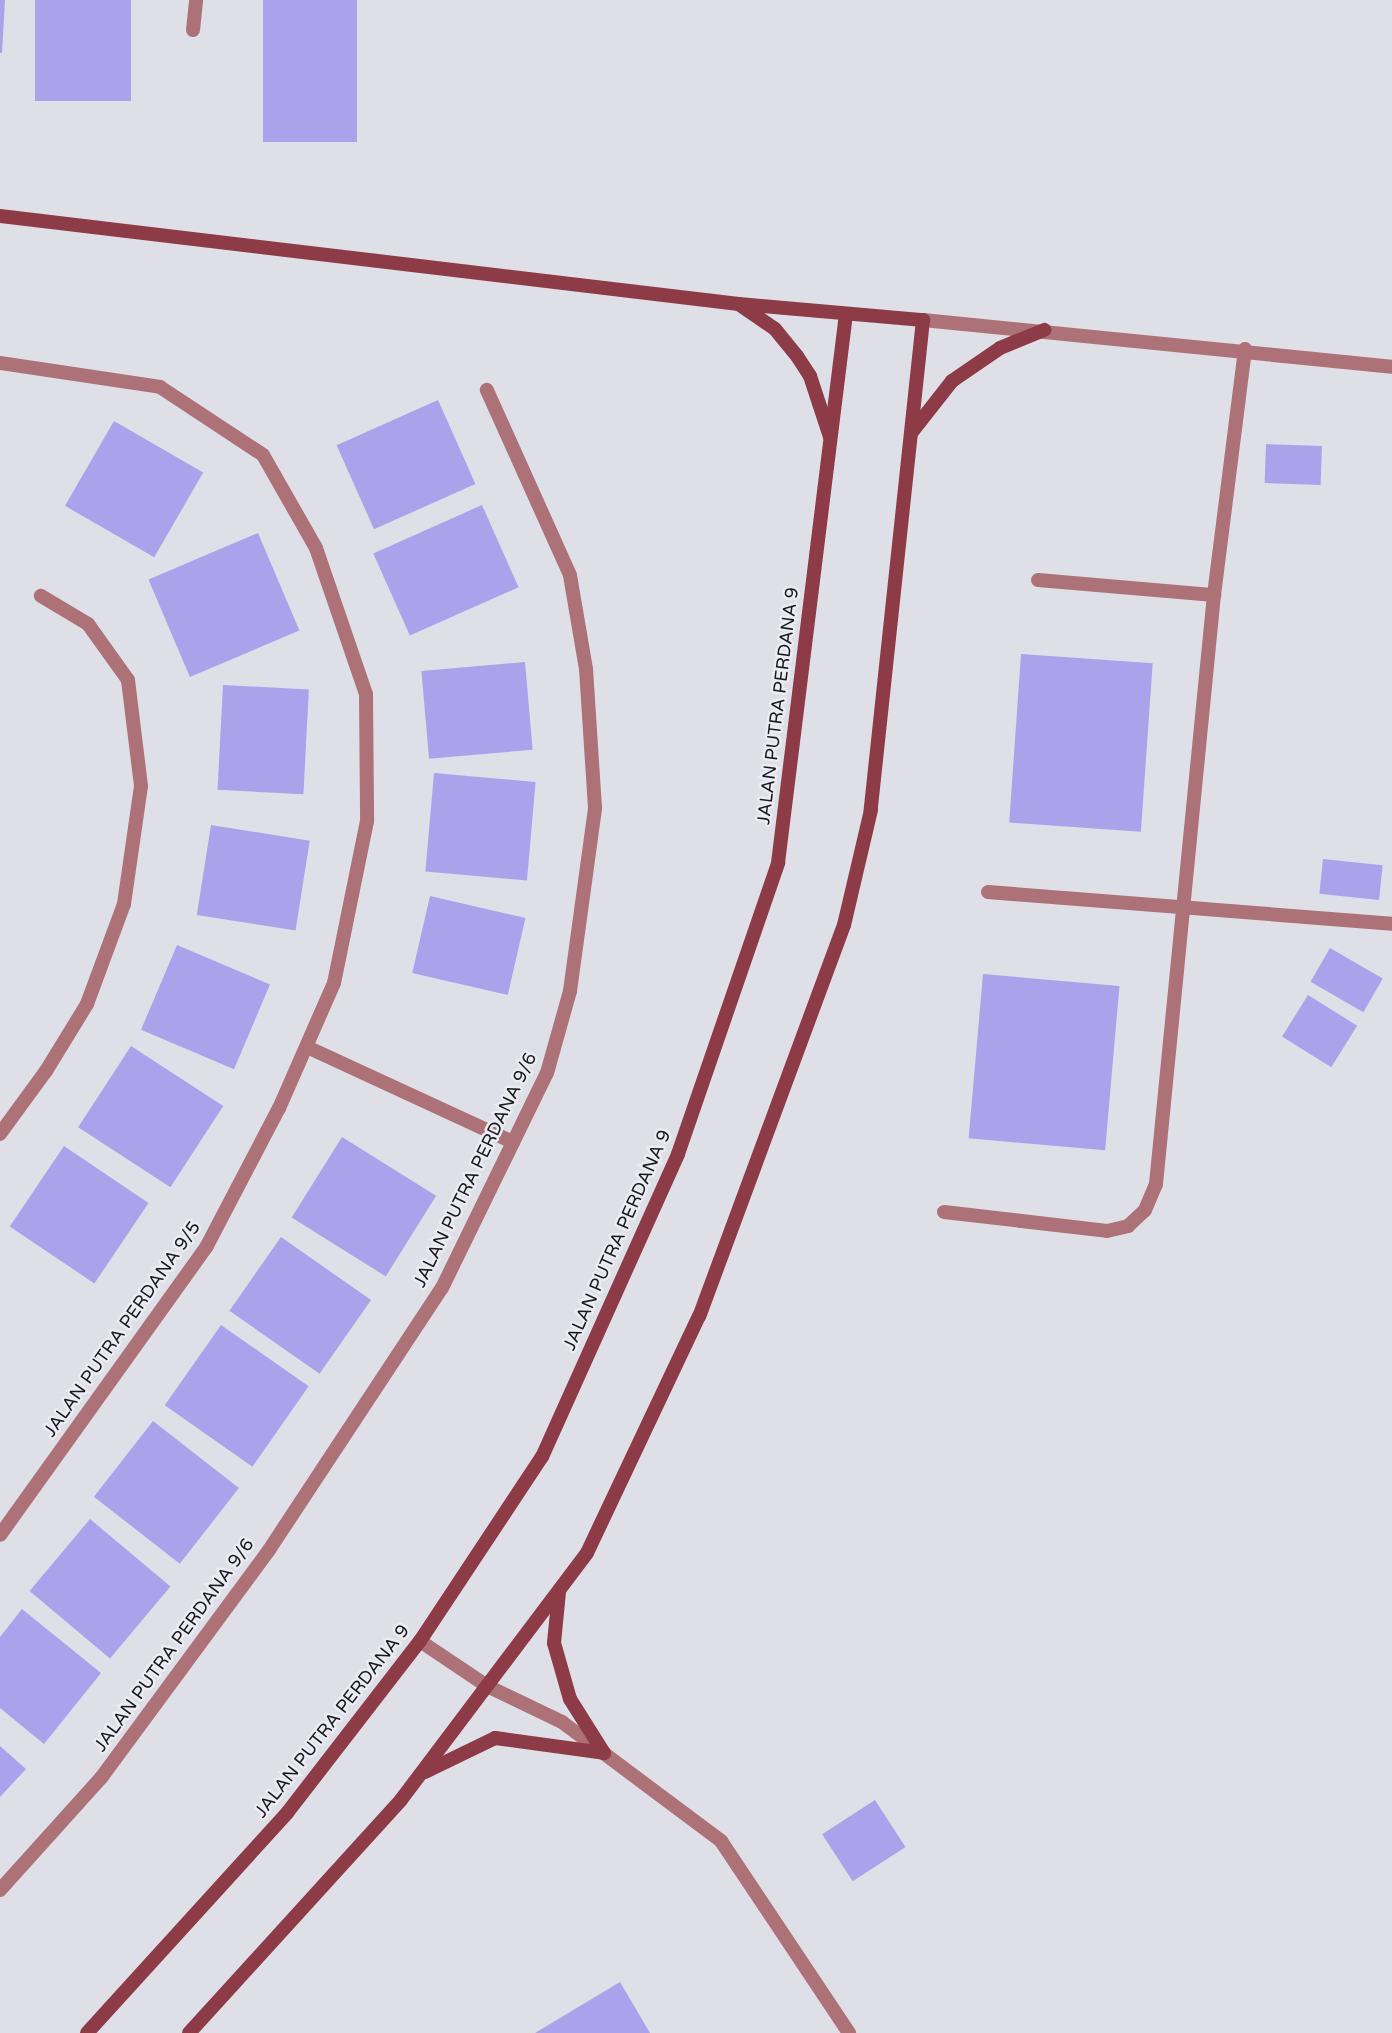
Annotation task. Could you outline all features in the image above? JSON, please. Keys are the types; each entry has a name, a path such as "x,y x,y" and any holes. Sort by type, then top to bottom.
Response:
{"street":[{"path":"193,30 196,0"},
{"path":"0,216 739,304 1245,349 1392,367"},
{"path":"739,304 775,329 797,356 810,376 831,441"},
{"name":"JALAN PUTRA PERDANA 9","path":"88,2033 287,1813 419,1641 542,1457 683,1141 778,863 846,314"},
{"path":"189,2033 420,1774 587,1553 699,1316 844,925 871,810 923,320"},
{"path":"911,433 952,381 1000,348 1044,330"},
{"path":"944,1212 1107,1231 1128,1226 1145,1210 1156,1184 1213,594 1245,349"},
{"name":"JALAN PUTRA PERDANA 9/5","path":"0,363 160,387 263,455 316,548 366,694 366,821 334,983 307,1047 207,1246 0,1535"},
{"name":"JALAN PUTRA PERDANA 9/6","path":"0,1890 101,1778 269,1549 442,1288 547,1073 570,991 595,808 586,669 570,575 487,390"},
{"path":"1038,580 1213,594"},
{"path":"0,1134 46,1071 86,1003 124,904 141,786 128,680 88,624 41,596"},
{"path":"988,892 1392,924"},
{"path":"307,1047 513,1142"},
{"path":"559,1590 554,1643 570,1699 604,1753"},
{"path":"419,1641 487,1686 562,1722 721,1841 849,2033"},
{"path":"420,1774 495,1738 604,1753"}],"building":[{"path":"0,0 5,0 2,53 0,53"},
{"path":"35,0 131,0 131,101 35,101"},
{"path":"263,0 357,0 357,142 263,142"},
{"path":"438,400 475,484 374,529 337,445"},
{"path":"114,421 203,472 154,557 65,506"},
{"path":"1266,444 1322,446 1321,485 1265,483"},
{"path":"482,505 519,587 410,636 373,553"},
{"path":"258,533 299,631 190,677 148,579"},
{"path":"1021,654 1153,663 1141,832 1009,823"},
{"path":"525,662 533,750 429,759 421,671"},
{"path":"223,685 309,690 303,794 218,790"},
{"path":"434,773 536,782 527,881 425,872"},
{"path":"211,825 310,841 296,931 197,915"},
{"path":"1323,859 1383,865 1379,900 1319,894"},
{"path":"430,896 525,918 508,995 412,973"},
{"path":"177,945 270,984 234,1069 141,1030"},
{"path":"1330,948 1383,978 1363,1012 1310,982"},
{"path":"983,974 1119,986 1105,1150 969,1138"},
{"path":"1308,995 1357,1026 1331,1067 1282,1037"},
{"path":"131,1046 223,1106 170,1187 78,1127"},
{"path":"342,1137 436,1196 386,1276 292,1218"},
{"path":"64,1146 149,1203 94,1283 10,1226"},
{"path":"281,1237 371,1300 319,1374 229,1311"},
{"path":"221,1325 309,1386 252,1467 165,1405"},
{"path":"153,1421 239,1488 180,1564 94,1497"},
{"path":"90,1519 170,1586 110,1659 30,1591"},
{"path":"22,1609 101,1673 44,1744 0,1708 0,1637"},
{"path":"0,1746 26,1769 0,1797"},
{"path":"875,1800 905,1847 853,1881 822,1834"},
{"path":"620,1982 650,2033 535,2033"}]}
